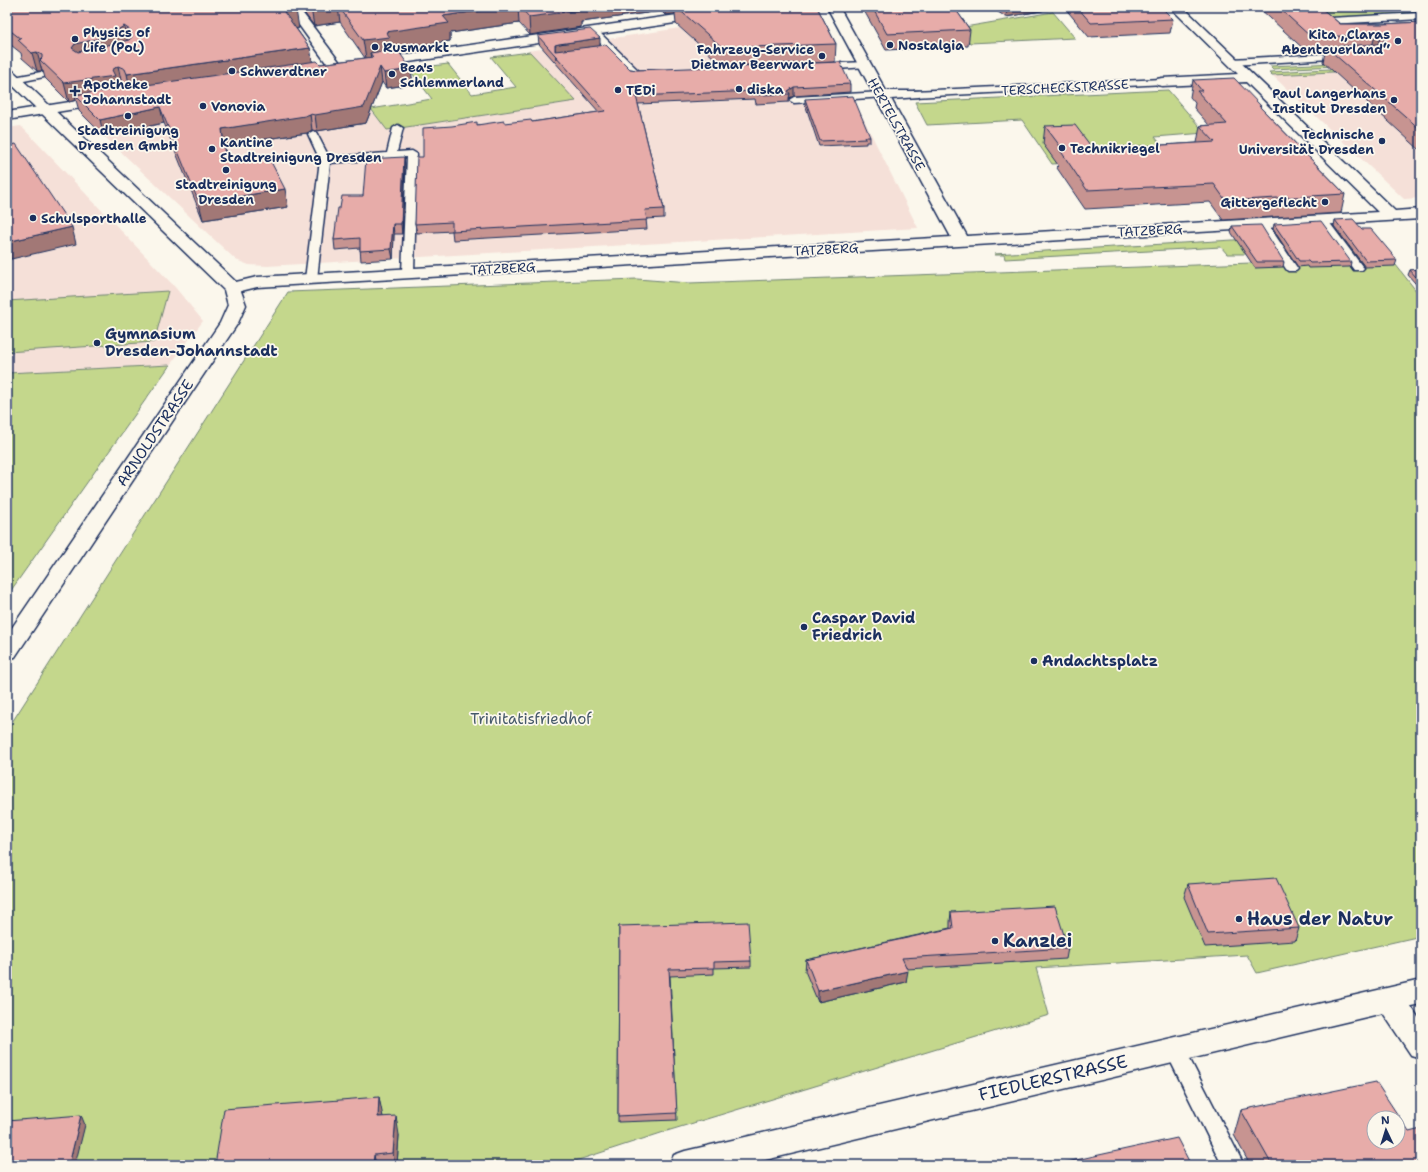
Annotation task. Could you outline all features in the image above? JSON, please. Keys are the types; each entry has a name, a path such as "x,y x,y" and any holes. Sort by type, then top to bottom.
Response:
{"street":[{"path":"292,7 337,68"},
{"path":"321,70 758,7"},
{"name":"HERTELSTRASSE","path":"833,7 962,241"},
{"path":"1176,7 1391,216"},
{"path":"11,77 232,288"},
{"name":"TERSCHECKSTRASSE","path":"1162,82 1249,78"},
{"name":"TERSCHECKSTRASSE","path":"884,99 914,94"},
{"path":"7,116 118,99"},
{"name":"TATZBERG","path":"232,288 257,282 1421,214"},
{"name":"ARNOLDSTRASSE","path":"7,652 229,323 237,305 232,288"},
{"name":"FIEDLERSTRASSE","path":"685,1165 1421,992"},
{"path":"1390,999 1421,1046"}],"lane":[{"path":"1340,28 1327,19 1421,16"},
{"path":"593,31 607,49 637,74 661,73"},
{"path":"1232,62 1352,56"},
{"path":"813,67 865,64"},
{"path":"11,77 41,75"},
{"name":"TERSCHECKSTRASSE","path":"914,94 1162,82"},
{"path":"794,100 884,99"},
{"path":"830,106 884,99"},
{"path":"391,156 398,128"},
{"path":"311,279 325,160 313,134"},
{"path":"325,160 412,154 408,273"},
{"path":"1322,220 1358,268"},
{"path":"1262,223 1292,269"},
{"path":"1175,1050 1234,1165"}],"shaded area":[{"name":"Stadtreinigung Dresden","path":"680,28 718,61 834,60 918,228 267,266 249,265 236,260 104,136 147,127 152,123 196,133 367,105 387,130 575,101 528,51"},
{"name":"Technische Universität Dresden","path":"1413,68 1421,75 1421,198 1404,199 1272,75"},
{"path":"21,126 174,286 203,321 170,365 7,373 7,128"}],"green space":[{"path":"1320,7 1421,7 1421,17 1338,22"},
{"path":"1053,12 1075,38 970,43 959,28"},
{"path":"530,52 576,101 387,130 371,109 432,99 409,69 448,64 472,94 516,87 491,57"},
{"path":"1421,59 1420,62 1273,69 1270,66"},
{"path":"1410,65 1413,68 1272,75 1269,72"},
{"path":"1168,90 1205,133 1155,137 1171,157 1052,164 1022,120 927,125 915,102"},
{"name":"Trinitatisfriedhof","path":"1370,232 1421,297 1421,936 1257,973 1247,955 1036,968 1049,1015 667,1131 563,1165 7,1165 7,730 288,292 637,279 689,283 1252,263 1246,254 1227,254 1221,247 1005,259 1004,255 994,254"},
{"path":"168,291 154,342 7,352 7,301"},
{"path":"170,365 7,596 7,373"}],"building":[{"path":"7,7 42,7 46,10 59,7 294,7 296,10 284,12 310,48 127,74 125,69 118,66 112,70 115,76 64,83 40,60 42,55 37,52 32,53 18,40 21,39 7,28","holes":["124,26 130,30 132,37 129,40 78,52 72,48 75,44 119,34 119,29"]},
{"path":"339,7 506,7 443,16 449,23 386,32 390,37 363,40"},
{"path":"520,7 578,7 581,10 529,17"},
{"path":"676,7 817,7 836,44 723,48"},
{"path":"872,7 954,7 970,30 887,34"},
{"path":"1077,7 1161,7 1173,19 1091,23"},
{"path":"1278,7 1320,7 1340,24 1421,22 1421,130 1326,47 1379,44 1383,42 1387,34 1381,31 1375,35 1311,37"},
{"path":"590,29 600,38 555,45 555,51 606,45 630,69 637,70 840,62 850,84 794,87 788,91 790,94 757,95 755,91 636,96 664,209 645,210 647,220 452,231 452,222 415,224 417,157 423,157 423,128 452,126 477,122 477,125 504,121 504,123 531,120 532,122 605,111 538,36"},
{"path":"397,49 411,69 384,73 380,67 364,107 315,115 310,114 222,129 225,158 268,156 285,189 199,203 160,107 100,120 75,95 317,61 320,64 373,57 370,53"},
{"path":"1234,78 1261,106 1259,106 1345,194 1226,201 1214,184 1087,190 1060,150 1063,150 1045,126 1075,125 1093,149 1215,142 1200,126 1227,124 1197,91 1202,91 1193,80"},
{"path":"853,96 870,137 865,137 866,139 820,141 805,99"},
{"name":"Schulsporthalle","path":"16,144 72,227 7,242 7,146"},
{"path":"404,157 401,224 393,224 391,249 360,251 360,238 334,240 338,208 340,208 342,196 363,196 366,159"},
{"path":"1353,219 1362,229 1371,229 1397,260 1366,261 1335,220"},
{"path":"1321,221 1351,262 1310,263 1308,261 1299,261 1274,224"},
{"path":"1261,225 1284,262 1257,262 1232,226"},
{"path":"1421,269 1421,283 1410,270"},
{"name":"Haus der Natur","path":"1276,878 1299,928 1208,934 1188,884"},
{"path":"1055,906 1068,948 902,958 908,971 818,991 806,960 953,928 951,912"},
{"path":"748,922 751,961 714,962 714,968 669,969 677,1113 618,1116 619,926"},
{"path":"1376,1082 1394,1110 1366,1110 1366,1150 1406,1150 1406,1127 1409,1132 1421,1129 1421,1165 1272,1165 1241,1110"},
{"path":"379,1097 378,1117 396,1116 393,1153 374,1155 373,1165 215,1165 224,1109"},
{"path":"81,1115 69,1165 7,1165 7,1121"},
{"path":"1177,1138 1191,1165 1053,1165"}],"place":[{"name":"Physics of Life (PoL)","path":"75,39"},
{"name":"Kita „Claras Abenteuerland“","path":"1398,41"},
{"name":"Nostalgia","path":"890,45"},
{"name":"Rusmarkt","path":"375,47"},
{"name":"Fahrzeug-Service Dietmar Beerwart","path":"822,56"},
{"name":"Schwerdtner","path":"232,71"},
{"name":"Bea's Schlemmerland","path":"392,74"},
{"name":"diska","path":"739,89"},
{"name":"TEDi","path":"618,90"},
{"name":"Apotheke Johannstadt","path":"75,91"},
{"name":"Paul Langerhans Institut Dresden","path":"1394,100"},
{"name":"Vonovia","path":"203,106"},
{"name":"Stadtreinigung Dresden GmbH","path":"128,116"},
{"name":"Technische Universität Dresden","path":"1382,141"},
{"name":"Technikriegel","path":"1062,148"},
{"name":"Kantine Stadtreinigung Dresden","path":"212,149"},
{"name":"Stadtreinigung Dresden","path":"226,170"},
{"name":"Gittergeflecht","path":"1325,202"},
{"name":"Schulsporthalle","path":"33,218"},
{"name":"Gymnasium Dresden-Johannstadt","path":"97,343"},
{"name":"Caspar David Friedrich","path":"804,627"},
{"name":"Andachtsplatz","path":"1034,661"},
{"name":"Haus der Natur","path":"1239,919"},
{"name":"Kanzlei","path":"995,941"}]}
